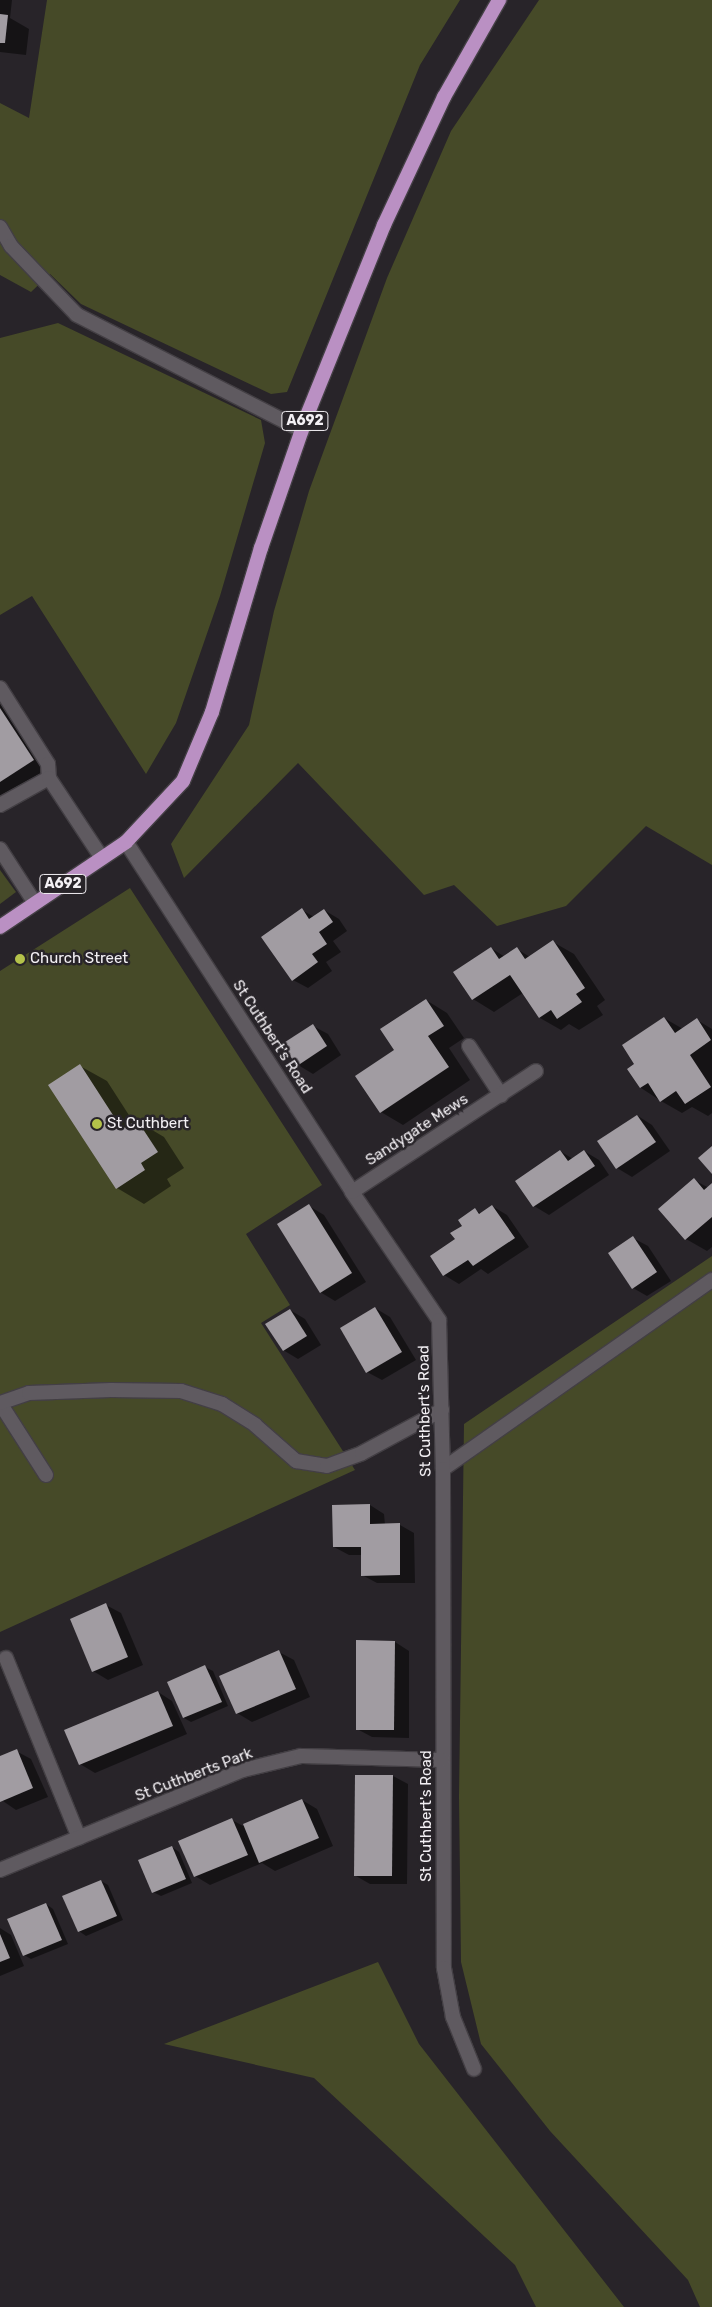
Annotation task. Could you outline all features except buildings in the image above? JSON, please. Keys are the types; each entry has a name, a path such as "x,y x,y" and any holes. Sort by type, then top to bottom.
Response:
{"highway":[{"name":"A692","path":"0,927 126,842 183,781 212,712 261,548 302,430 384,225 444,97 499,0"}],"street":[{"path":"0,227 11,246 76,315 302,430"},
{"path":"0,688 48,764 49,778 102,858"},
{"path":"0,805 49,778"},
{"name":"St Cuthbert's Road","path":"126,842 352,1192 439,1320 443,1469 444,1968 453,2017 474,2070"},
{"path":"0,849 35,903"},
{"path":"469,1046 501,1095"},
{"name":"Sandygate Mews","path":"352,1192 536,1071"},
{"path":"443,1469 712,1280"},
{"path":"46,1475 0,1404 29,1393 111,1390 182,1392 222,1404 256,1425 296,1462 327,1466 362,1453 442,1410"},
{"path":"6,1658 79,1838"},
{"name":"St Cuthberts Park","path":"0,1870 242,1770 301,1756 443,1760"}],"green space":[{"path":"47,0 460,0 420,65 287,392 271,394 81,304 50,274 31,292 0,275 0,103 29,118"},
{"path":"539,0 712,0 712,865 646,826 566,906 497,926 454,885 424,895 298,763 184,878 171,844 249,725 274,611 309,491 387,278 451,131"},
{"path":"58,323 261,420 265,443 220,596 176,723 146,774 32,596 0,615 0,338"},
{"path":"0,870 16,892 0,904"},
{"path":"130,888 322,1185 246,1234 290,1305 261,1323 355,1470 0,1632 0,971"},
{"path":"712,1256 712,2307 700,2307 688,2280 550,2131 481,2044 461,1962 459,1797 464,1424"},
{"path":"378,1962 419,2044 624,2307 536,2307 515,2265 314,2078 164,2044"}],"place":[{"name":"Church Street","path":"20,959"},
{"name":"St Cuthbert","path":"97,1124"}]}
